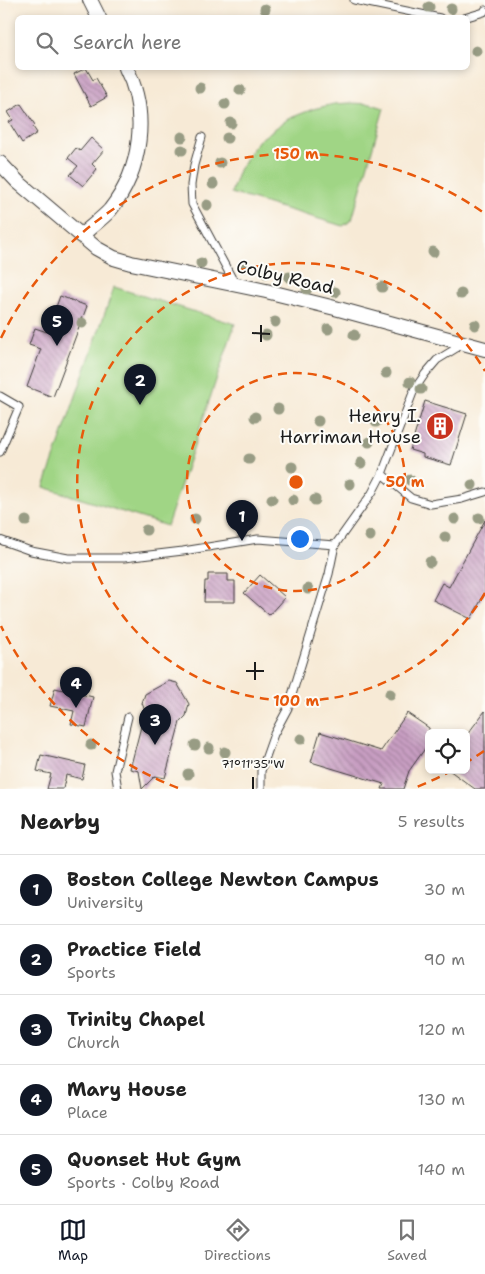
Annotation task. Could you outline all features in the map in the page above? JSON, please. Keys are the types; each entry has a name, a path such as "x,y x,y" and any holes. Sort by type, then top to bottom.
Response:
{"street":[{"path":"90,0 98,15"},
{"path":"81,236 109,210 124,189 133,166 139,143 140,121 138,98 127,70"},
{"name":"Colby Road","path":"0,163 18,182 81,236 96,248 114,258 353,312 485,349"}],"lane":[{"path":"354,0 426,15"},
{"path":"470,16 485,10"},
{"path":"202,137 194,165 191,185 192,204 235,285"},
{"path":"261,789 261,771 274,734 288,708 336,545 372,493 382,474 414,390 437,360 463,343"},
{"path":"0,396 19,407 0,452"},
{"path":"382,474 411,498 431,504 462,499 485,492"},
{"path":"0,540 31,552 68,558 124,558 258,539 336,545"},
{"path":"118,789 115,771 128,717"}],"green space":[{"path":"334,104 371,104 384,108 352,220 343,226 231,193 239,170 258,141 288,119 313,109"},
{"path":"114,287 235,324 167,526 44,487"}],"building":[{"path":"82,70 87,70 93,80 96,78 107,97 91,106 74,74"},
{"path":"21,104 35,125 33,127 37,133 22,143 9,122 13,120 8,112"},
{"path":"91,138 104,150 92,164 97,169 83,186 70,175 78,166 68,158 76,148 80,151"},
{"path":"60,296 87,306 53,397 27,387 41,349 29,345 35,328 47,332"},
{"name":"Henry I. Harriman House","path":"425,401 467,414 451,465 423,457 423,454 410,450"},
{"path":"485,520 485,593 471,619 433,600 442,583 449,587"},
{"path":"208,574 228,574 228,581 235,581 235,602 204,602 205,581 208,581"},
{"path":"260,575 285,597 269,615 244,593"},
{"path":"169,681 177,683 189,704 186,716 180,722 165,778 155,776 142,789 139,771 130,769 145,711 142,703 145,694"},
{"path":"55,688 93,697 86,727 71,724 74,711 50,706"},
{"path":"485,711 485,789 475,789 454,774 470,774 470,731"},
{"path":"407,713 429,728 425,729 425,749 409,771 403,789 382,789 384,784 311,762 320,732 381,751"},
{"path":"41,755 85,765 82,779 66,775 63,789 47,789 51,774 37,771"}],"place":[{"name":"Quonset Hut Gym","path":"57,346"},
{"name":"Practice Field","path":"140,405"},
{"name":"Henry I. Harriman House","path":"440,426"},
{"name":"Boston College Newton Campus","path":"242,541"},
{"name":"Mary House","path":"76,708"},
{"name":"Trinity Chapel","path":"155,745"}]}
